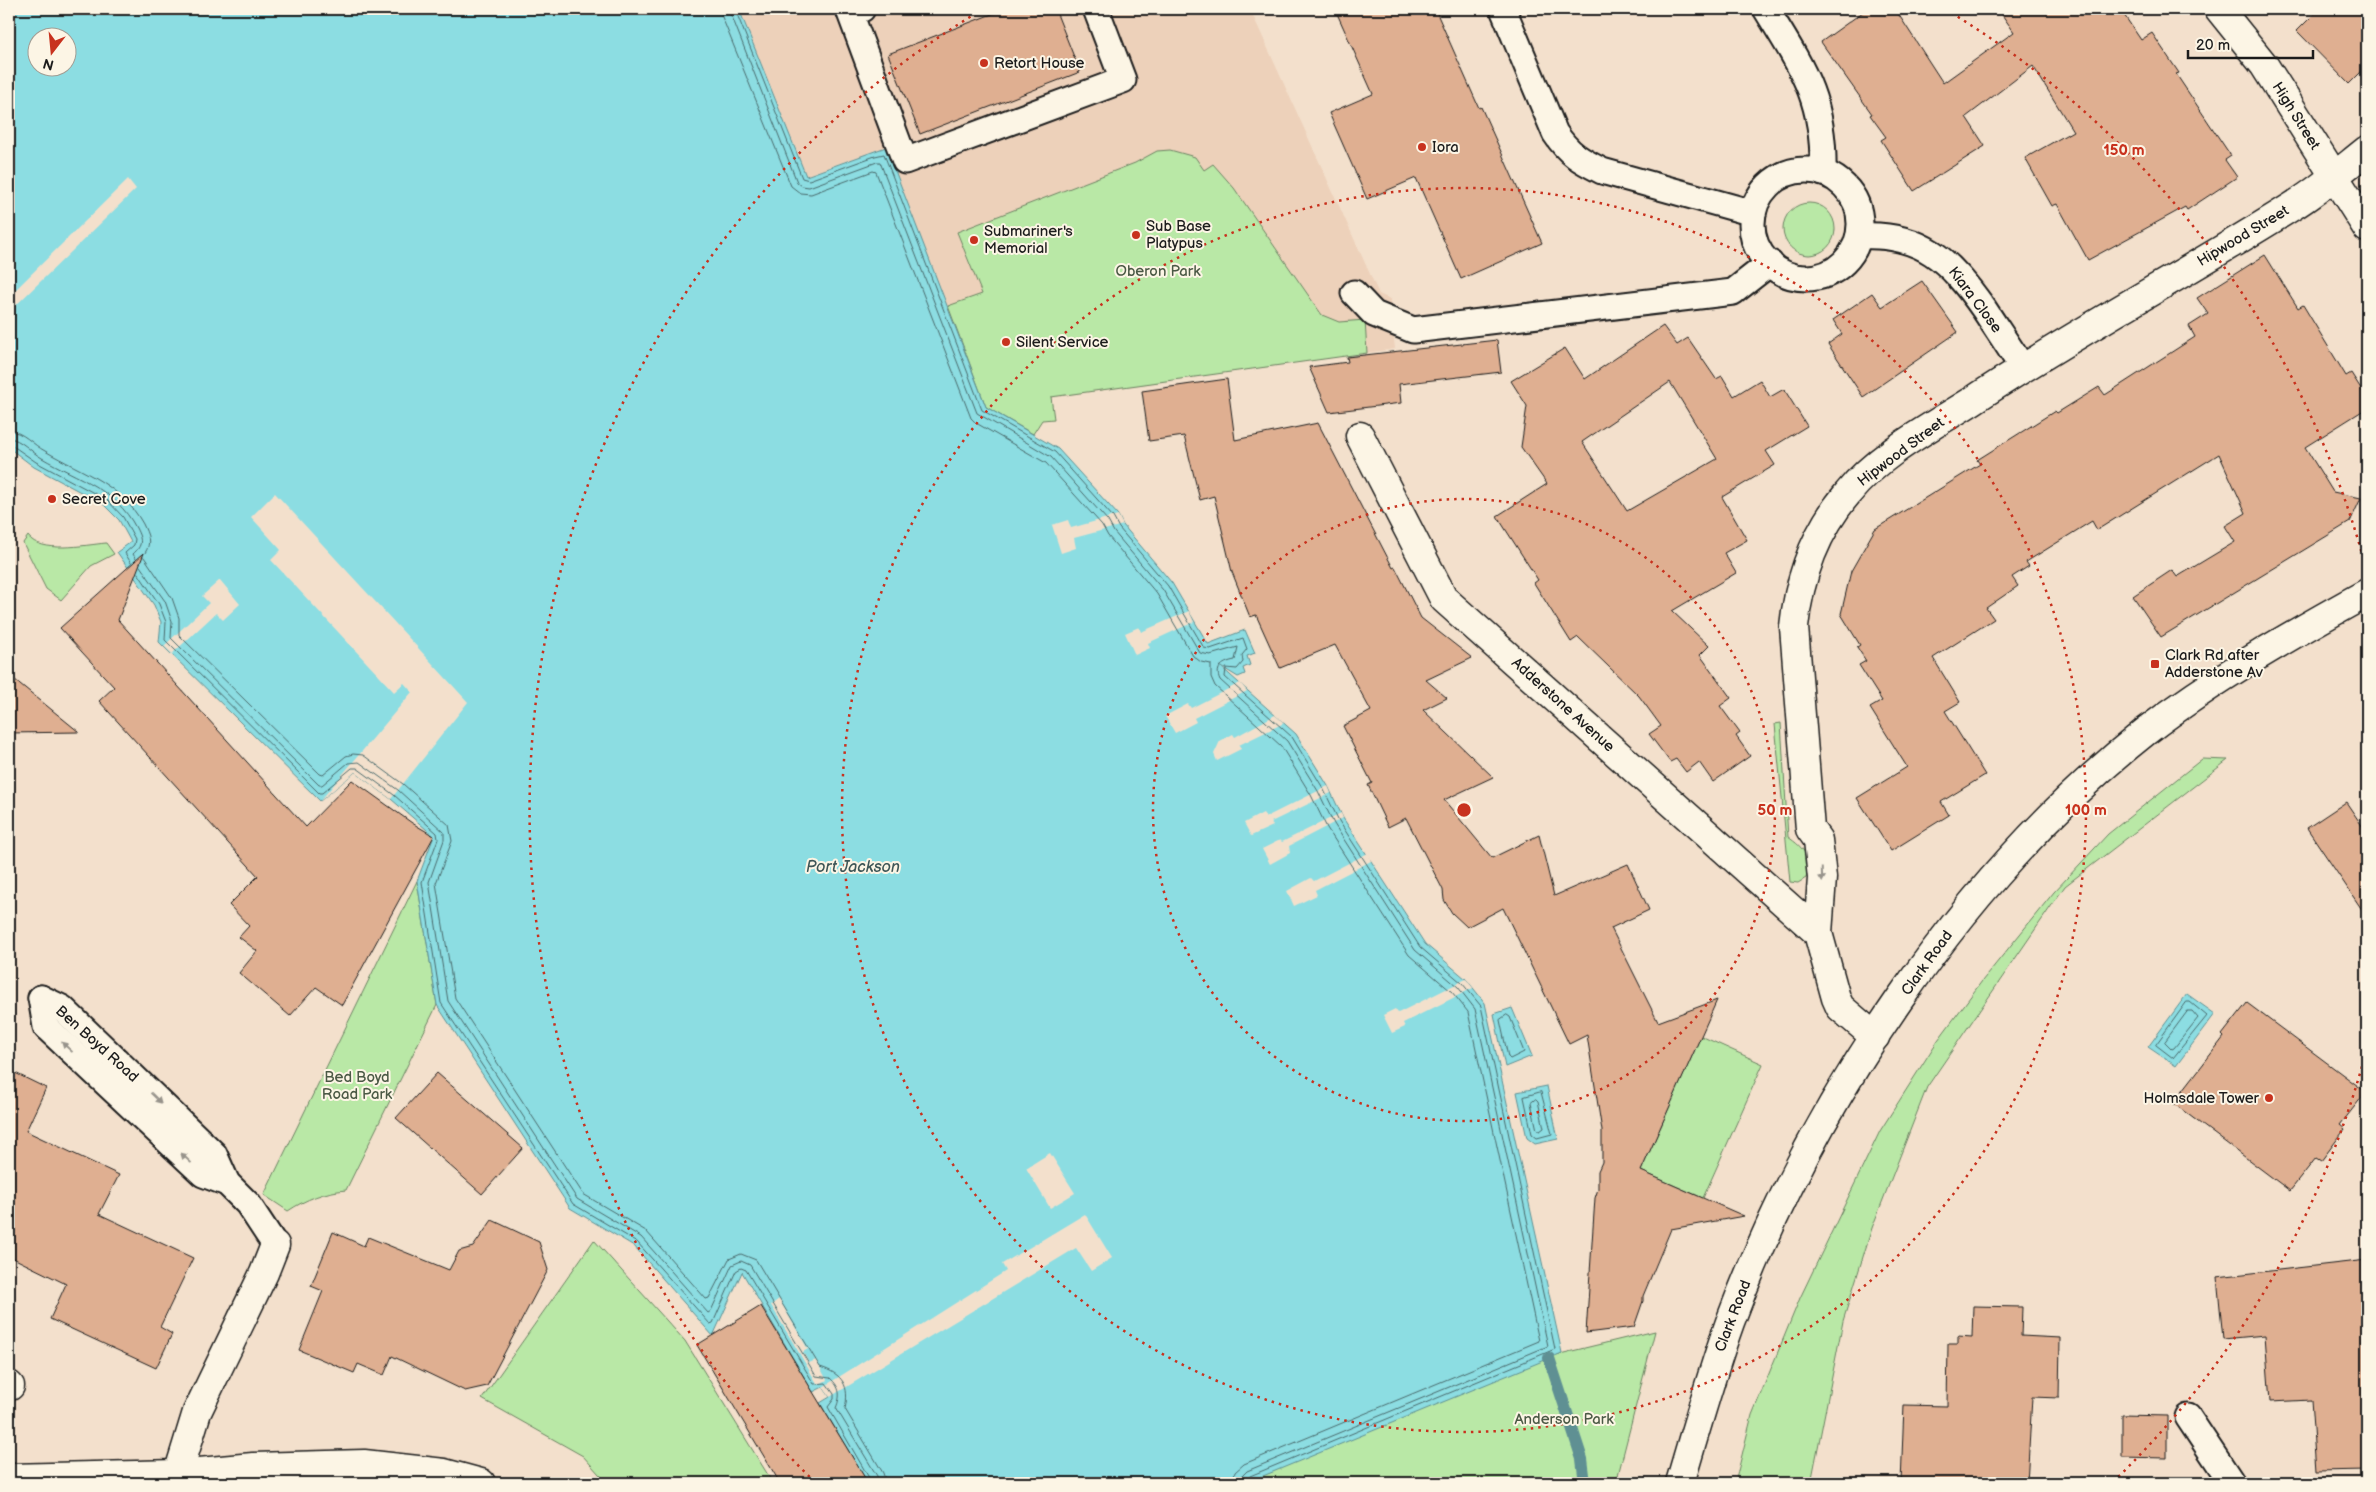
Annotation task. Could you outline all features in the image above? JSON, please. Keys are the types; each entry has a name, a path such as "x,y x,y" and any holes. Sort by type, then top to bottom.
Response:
{"street":[{"name":"High Street","path":"2219,9 2264,65 2367,228"},
{"name":"Hipwood Street","path":"1875,1037 1840,1007 1818,933 1822,878 1818,840 1810,829 1794,627 1797,598 1816,542 1829,518 1849,492 1872,469 1903,446 2022,367 2294,206 2367,150"},
{"name":"Adderstone Avenue","path":"1360,436 1444,599 1818,933"},
{"name":"Clark Road","path":"1680,1483 1710,1379 1755,1262 1806,1154 1875,1037 1950,930 2027,841 2110,762 2146,732 2189,701 2286,638 2367,593"},
{"name":"Ben Boyd Road","path":"178,1474 197,1412 264,1273 275,1245"},
{"path":"9,1478 178,1474 253,1467 364,1464 444,1473 480,1483"}],"lane":[{"path":"862,9 850,13 905,161 1123,80 1096,9"},
{"path":"1503,9 1556,133 1566,150 1602,171 1753,213"},
{"path":"1766,9 1798,61 1812,90 1820,117 1824,145 1823,172"},
{"path":"1805,170 1823,172 1837,180 1849,191 1856,204 1860,220 1859,236 1843,263 1830,272 1814,277 1798,277 1783,272 1770,263 1758,249 1752,232 1753,213 1759,196 1771,182 1787,173 1805,170"},
{"name":"Kiara Close","path":"1859,236 1878,235 1901,239 1921,247 1944,260 1963,279 2022,367"},
{"path":"1354,293 1374,314 1413,330 1733,292 1770,263"},
{"name":"Ben Boyd Road","path":"227,1183 203,1174 46,1027 41,998 62,1008 214,1154 227,1183 248,1204 275,1245"},
{"path":"2188,1417 2232,1483"}],"shaded area":[{"name":"Sub Base Platypus","path":"739,9 1250,9 1379,294 1390,299 1395,349 986,407 846,161 806,176"}],"green space":[{"name":"Oberon Park","path":"1170,150 1195,157 1204,170 1213,164 1234,188 1322,315 1339,322 1365,320 1367,353 1051,397 1054,419 1042,420 1033,434 986,407 948,306 982,294 957,232 1135,163 1157,151"},
{"path":"1804,203 1814,203 1828,210 1835,224 1835,234 1828,248 1814,255 1804,255 1794,251 1787,244 1783,234 1783,224 1787,214 1794,207"},
{"path":"28,536 34,542 53,547 106,543 114,554 91,566 61,600 46,589 23,543"},
{"path":"1781,723 1788,837 1799,845 1806,854 1809,865 1806,878 1798,883 1790,882 1775,724"},
{"path":"2202,759 2228,760 2065,886 1927,1087 1872,1228 1843,1321 1811,1483 1735,1483 1752,1415 1800,1298 1880,1131 1938,1040 1982,981 2054,892 2108,834"},
{"name":"Bed Boyd Road Park","path":"417,881 437,1005 346,1190 330,1192 316,1197 288,1211 264,1195"},
{"path":"1701,1036 1763,1064 1703,1198 1641,1171"},
{"path":"594,1240 685,1341 773,1483 607,1483 583,1456 482,1399"},
{"name":"Anderson Park","path":"1655,1331 1616,1483 1234,1483 1535,1360"}],"water":[{"name":"Port Jackson","path":"9,9 739,9 806,176 886,147 986,407 1058,449 1118,515 1123,525 1172,583 1208,644 1245,630 1255,653 1247,656 1250,665 1243,668 1245,674 1238,677 1220,666 1296,734 1328,786 1343,818 1425,944 1466,979 1485,1003 1562,1353 1246,1483 868,1483 820,1403 830,1397 823,1387 813,1392 742,1272 713,1336 634,1246 570,1208 437,1005 417,881 434,836 391,799 355,772 320,801 159,642 161,622 154,605 117,552 131,542 119,520 103,504 34,467 9,448"},
{"path":"2187,994 2215,1014 2176,1066 2148,1047"},
{"path":"1512,1008 1532,1056 1505,1067 1494,1014"},
{"path":"1547,1086 1558,1139 1535,1144 1527,1138 1517,1092"}],"pier":[{"path":"128,179 136,189 9,312 9,296"},
{"path":"275,493 468,702 391,799 355,772 320,801 412,692 404,683 394,692 271,560 281,550 251,517"},
{"path":"1118,515 1123,525 1074,538 1076,548 1061,553 1052,525 1068,520 1071,528"},
{"path":"220,580 240,604 223,620 216,613 172,654 164,646 209,603 202,596"},
{"path":"1189,611 1194,622 1148,643 1150,648 1135,655 1125,633 1139,627 1141,632"},
{"path":"1240,683 1247,691 1194,718 1196,722 1175,733 1165,716 1188,704 1191,708"},
{"path":"1275,715 1284,723 1239,745 1241,749 1217,761 1214,754 1220,741 1233,734 1235,737"},
{"path":"1328,786 1331,793 1271,822 1273,826 1251,836 1244,823 1263,813 1266,817"},
{"path":"1341,813 1343,818 1289,846 1290,853 1270,864 1262,849 1280,840 1282,842"},
{"path":"1368,853 1371,861 1315,890 1317,895 1294,906 1287,891 1311,878 1314,881"},
{"path":"1466,979 1473,988 1403,1023 1405,1027 1392,1033 1383,1015 1395,1009 1398,1013"},
{"path":"1050,1153 1075,1193 1050,1208 1026,1168"},
{"path":"1085,1214 1112,1258 1091,1271 1076,1248 830,1397 823,1387 1006,1271 1002,1264"},
{"path":"779,1299 808,1349 803,1352 809,1363 816,1360 827,1380 818,1385 771,1305"}],"building":[{"name":"Retort House","path":"1005,9 1055,9 1080,72 920,134 888,54"},
{"name":"Iora","path":"1335,9 1435,9 1542,243 1461,279 1416,178 1367,199 1329,113 1373,94"},
{"path":"1867,9 1895,9 1943,83 2014,32 1998,9 2120,9 2141,40 2152,33 2179,73 2176,74 2231,156 2225,160 2237,177 2187,210 2185,207 2088,260 2057,204 2052,206 2025,158 2073,131 2033,66 1966,117 1985,146 1914,191 1881,140 1886,137 1870,115 1872,114 1821,42"},
{"path":"2319,9 2367,9 2367,66 2349,84 2297,31"},
{"path":"2265,255 2298,308 2303,305 2346,376 2351,373 2367,398 2367,408 2305,447 2333,492 2361,498 2350,522 2161,637 2133,596 2172,570 2177,577 2235,542 2225,526 2246,513 2219,454 2097,530 2092,521 2026,562 2029,566 2012,577 2018,586 1986,608 1994,619 1933,658 1960,702 1945,711 1985,775 1941,802 1949,815 1891,851 1857,798 1907,767 1870,708 1882,701 1859,665 1866,661 1857,647 1860,645 1841,614 1851,571 1875,529 1980,464 1977,460 2055,411 2057,413 2099,387 2105,395 2195,337 2189,326 2208,314 2197,298"},
{"path":"1922,281 1958,332 1863,397 1828,344 1842,334 1833,320 1872,293 1882,307"},
{"path":"1663,326 1677,345 1688,338 1716,379 1722,376 1734,396 1760,380 1770,397 1784,389 1807,426 1766,451 1775,465 1722,497 1747,540 1724,553 1736,573 1672,611 1709,646 1700,655 1731,698 1720,706 1740,733 1736,736 1750,756 1713,782 1699,762 1686,772 1676,759 1670,762 1649,734 1661,726 1639,696 1578,637 1571,642 1534,583 1538,580 1497,516 1547,484 1521,447 1527,406 1511,381 1565,348 1585,379","holes":["1670,382 1717,459 1627,511 1582,442"]},
{"path":"1497,340 1501,372 1399,384 1401,403 1329,412 1309,367 1348,362 1347,357"},
{"path":"1227,379 1235,440 1318,423 1421,618 1472,658 1426,680 1447,698 1423,710 1493,777 1444,800 1492,858 1539,835 1554,896 1628,864 1649,910 1611,928 1658,1022 1717,1000 1641,1171 1744,1216 1671,1229 1643,1296 1634,1327 1586,1333 1595,1198 1598,1189 1598,1171 1602,1162 1602,1131 1587,1035 1569,1044 1503,908 1467,927 1452,913 1444,900 1443,890 1406,818 1388,827 1368,785 1372,783 1343,726 1371,711 1335,645 1280,668 1256,615 1250,617 1232,572 1214,496 1200,500 1184,436 1149,441 1142,391"},
{"path":"144,553 118,620 306,827 352,780 412,823 434,836 342,1005 316,987 290,1016 239,973 257,951 239,937 249,926 229,905 258,876 99,701 114,687 60,628"},
{"path":"9,675 79,732 9,733"},
{"path":"2346,802 2367,833 2367,917 2307,828"},
{"name":"Holmsdale Tower","path":"2247,1003 2366,1092 2340,1125 2345,1129 2321,1161 2316,1158 2290,1191 2173,1103 2224,1037 2222,1035"},
{"path":"9,1070 46,1088 26,1131 119,1175 99,1214 193,1258 160,1327 172,1334 156,1368 50,1319 66,1284 9,1256"},
{"path":"437,1073 523,1148 482,1194 396,1118"},
{"path":"492,1220 539,1242 548,1270 487,1386 465,1391 392,1356 384,1375 358,1364 354,1373 299,1350 323,1291 311,1286 333,1232 364,1246 368,1237 449,1270 459,1251 473,1247"},
{"path":"2367,1260 2367,1470 2316,1471 2311,1400 2270,1402 2265,1335 2223,1339 2217,1277"},
{"path":"761,1306 868,1483 780,1483 697,1345"},
{"path":"1973,1306 2022,1307 2021,1336 2060,1338 2059,1398 2032,1397 2027,1483 1901,1483 1904,1405 1947,1406 1948,1344 1958,1344 1958,1336 1972,1337"},
{"path":"2122,1415 2167,1416 2167,1458 2122,1457"}],"waterway":[{"path":"1549,1358 1582,1459 1585,1483"}],"place":[{"name":"Retort House","path":"984,63"},
{"name":"Iora","path":"1422,147"},
{"name":"Sub Base Platypus","path":"1136,235"},
{"name":"Submariner's Memorial","path":"974,240"},
{"name":"Silent Service","path":"1006,342"},
{"name":"Secret Cove","path":"52,499"},
{"name":"Clark Rd after Adderstone Av","path":"2155,664"},
{"name":"Holmsdale Tower","path":"2269,1098"}]}
